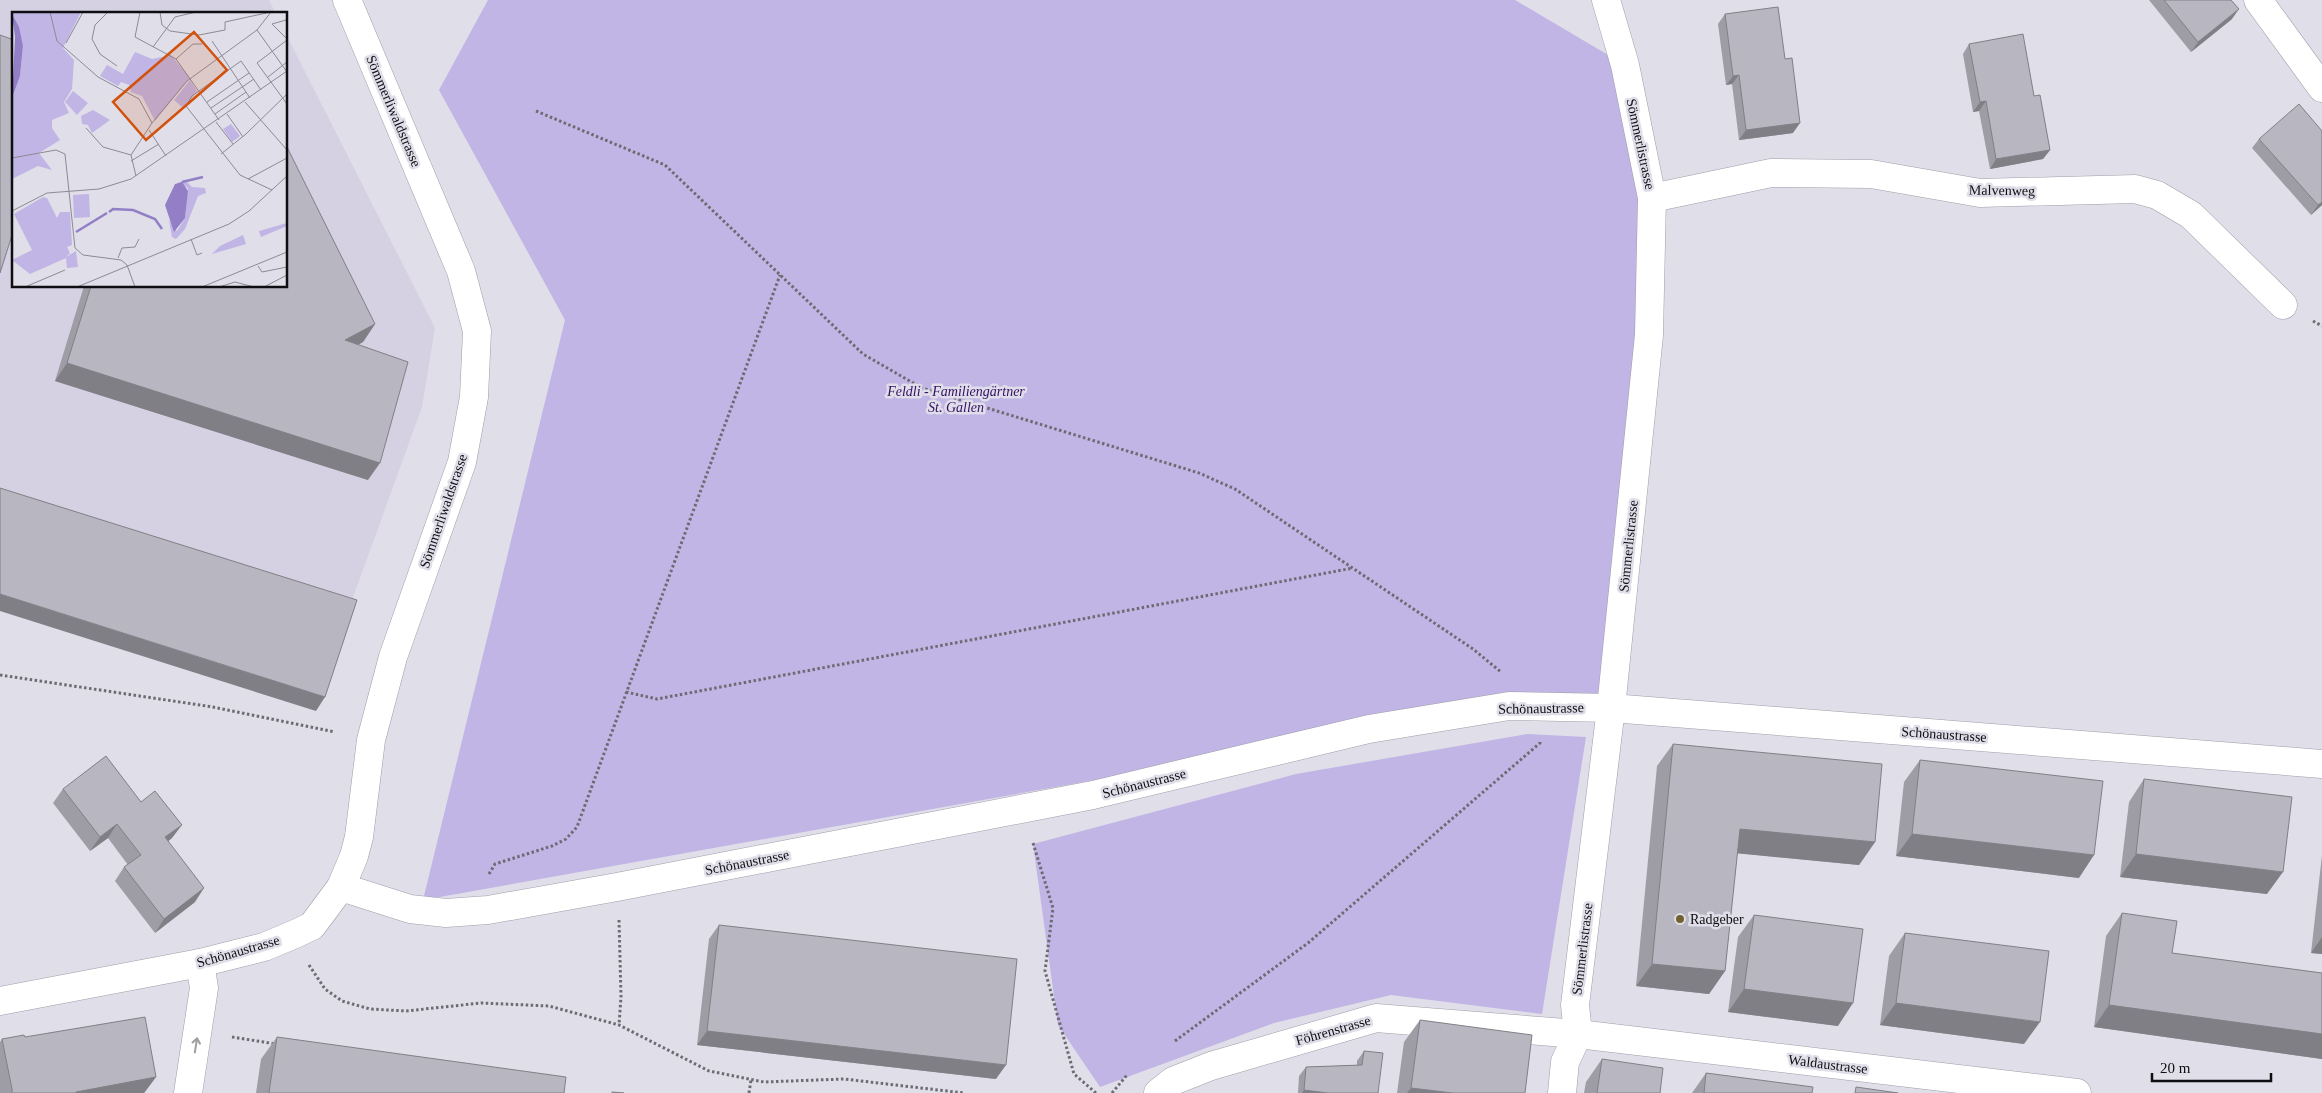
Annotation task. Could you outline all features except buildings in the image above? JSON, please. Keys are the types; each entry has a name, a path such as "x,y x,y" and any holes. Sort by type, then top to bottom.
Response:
{"street":[{"name":"Sömmerliwaldstrasse","path":"342,887 359,837 372,740 393,657 462,462 474,397 477,331 461,271 347,0"},
{"name":"Sömmerlistrasse","path":"1578,1034 1575,1005 1612,708 1649,335 1652,198 1625,65 1606,0"},
{"path":"2258,0 2322,88"},
{"name":"Malvenweg","path":"1652,198 1771,173 1871,174 1980,193 2135,189 2157,195 2191,215 2283,305"},
{"name":"Schönaustrasse","path":"0,1001 200,963 264,947 312,926 342,887 410,909 446,913 488,910 1093,795 1369,730 1509,706 1612,708 2322,764"},
{"path":"188,1093 204,988 200,963"},
{"name":"Föhrenstrasse","path":"1158,1093 1173,1081 1211,1066 1376,1018 1578,1034"},
{"path":"1562,1093 1565,1062 1578,1034"},
{"name":"Waldaustrasse","path":"1578,1034 2077,1093"}],"path":[{"path":"536,111 664,165 863,354 922,388 1199,474 1235,489 1501,670 1509,706"},
{"path":"488,877 495,864 552,846 566,839 576,827 780,275"},
{"path":"626,692 657,699 1353,568"},
{"path":"0,675 213,707 335,732"},
{"path":"1167,1047 1308,943 1540,743 1540,736"},
{"path":"1032,838 1053,908 1045,971 1074,1074 1096,1093"},
{"path":"618,910 620,1025"},
{"path":"309,964 325,989 342,1001 370,1009 406,1011 481,1003 549,1006 620,1025 708,1072 764,1082 844,1080 964,1093"},
{"path":"198,1032 286,1045"},
{"path":"1112,1093 1121,1080 1129,1074"},
{"path":"749,1093 751,1080"}],"shaded area":[{"path":"0,0 269,0 275,12 12,12 12,55 0,52"},
{"path":"288,38 435,328 422,407 347,614 0,505 0,256 12,218 12,288 288,288"}],"green space":[{"name":"Feldli - Familiengärtner St. Gallen","path":"488,0 1515,0 1625,65 1652,198 1611,708 1509,706 423,900 565,320 439,90"},
{"path":"1527,734 1586,737 1542,1014 1391,995 1274,1023 1100,1087 1058,1025 1033,844 1296,774"}],"place":[{"name":"Radgeber","path":"1680,919"}]}
